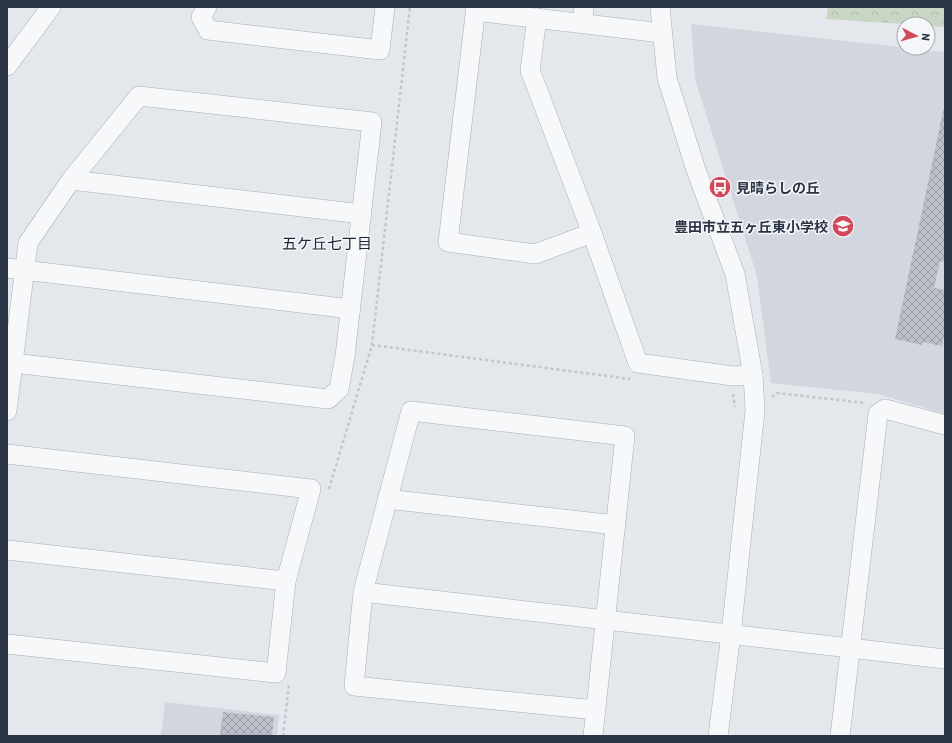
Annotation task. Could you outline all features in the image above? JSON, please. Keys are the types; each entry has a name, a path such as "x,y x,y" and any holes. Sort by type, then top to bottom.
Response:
{"street":[{"path":"7,66 51,7"},
{"path":"207,7 201,17 208,30 380,50 385,7"},
{"path":"660,7 667,78 696,170 735,274 753,375 755,411 731,634 718,736"},
{"path":"592,233 535,254 448,242 475,9 537,18 583,15 662,33"},
{"path":"537,18 530,70 592,233 638,363 733,376 753,375"},
{"path":"7,411 13,363 16,269 28,242 71,180 139,96 372,122 351,309 339,390 328,399 13,363"},
{"path":"71,180 362,214"},
{"path":"16,269 351,309"},
{"path":"840,736 878,414 885,409 945,425"},
{"path":"593,736 596,710 606,619 625,436 411,411 363,592 354,686 596,710"},
{"path":"7,454 311,488 286,581 276,673 7,644"},
{"path":"387,499 616,525"},
{"path":"7,550 286,581"},
{"path":"363,592 945,659"}],"shaded area":[{"name":"豊田市立五ヶ丘東小学校","path":"691,24 896,47 896,56 936,56 936,51 945,52 945,414 878,394 771,383 757,276 695,79"},
{"path":"165,702 279,715 277,736 161,736"}],"green space":[{"path":"828,7 945,7 945,27 936,26 936,16 896,16 896,23 826,19"}],"building":[{"path":"944,107 945,262 940,261 934,288 945,290 945,331 942,346 923,342 922,345 895,339"},
{"path":"223,712 274,717 272,736 220,736"}],"place":[{"name":"見晴らしの丘","path":"720,187"},
{"name":"豊田市立五ヶ丘東小学校","path":"843,226"}],"district":[{"name":"五ケ丘七丁目","path":"327,243"}]}
